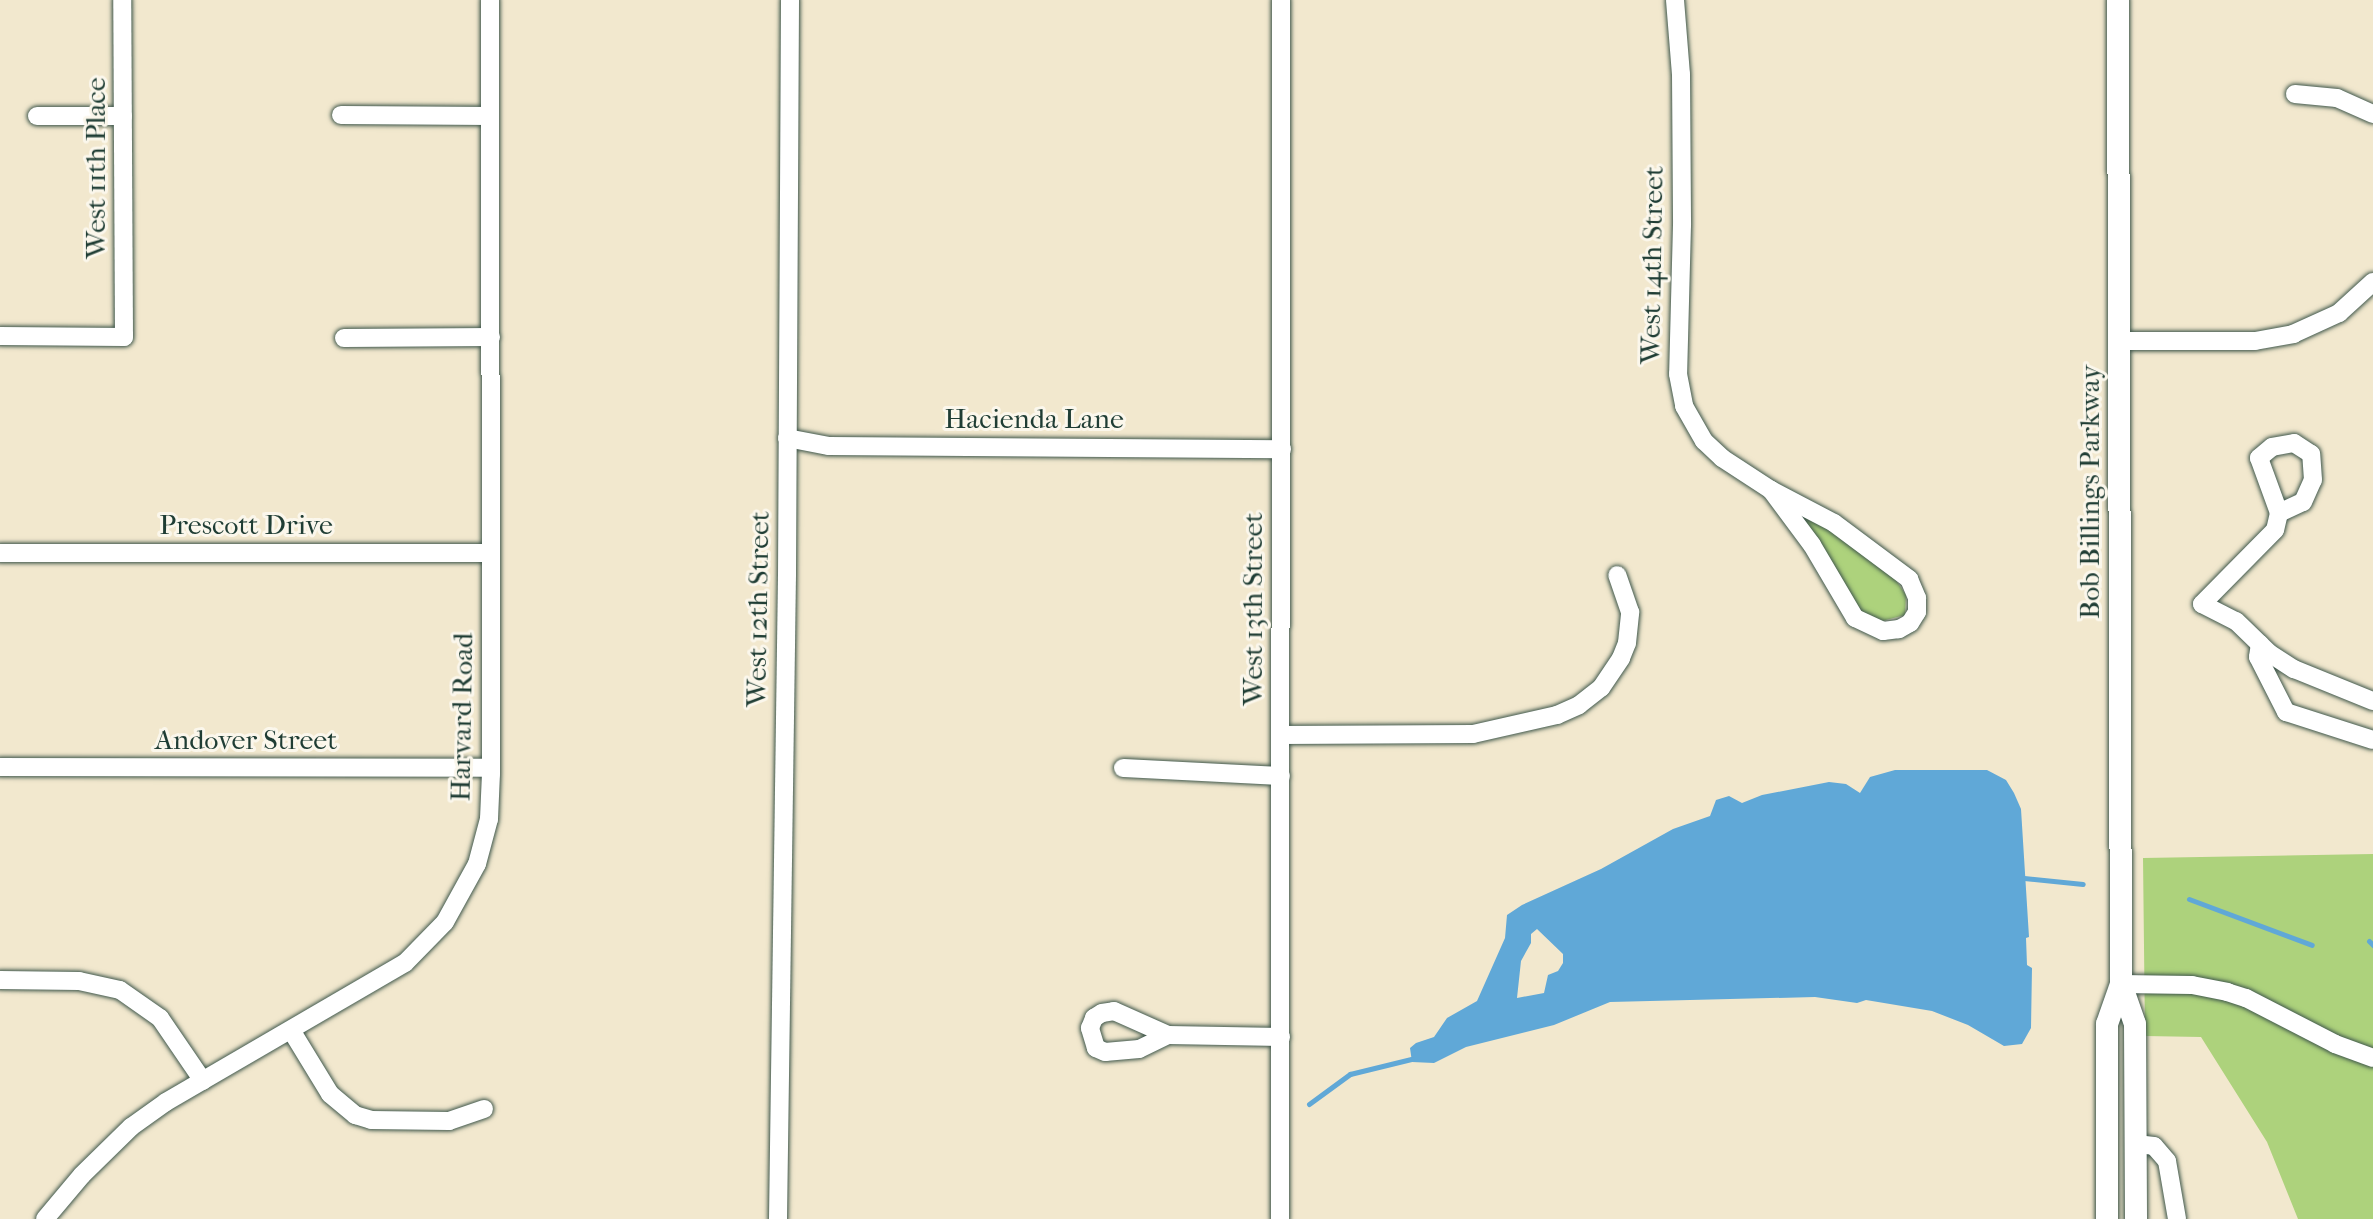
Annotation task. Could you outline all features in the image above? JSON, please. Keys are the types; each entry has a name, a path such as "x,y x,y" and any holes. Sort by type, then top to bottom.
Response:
{"main road":[{"name":"Bob Billings Parkway","path":"2118,0 2121,984 2135,1024 2136,1219"},
{"name":"Bob Billings Parkway","path":"2107,1219 2107,1024 2121,984"}],"street":[{"name":"West 11th Place","path":"0,336 124,337 122,0"},
{"name":"Harvard Road","path":"45,1219 118,1138 166,1102 405,963 441,927 467,886 484,844 491,768 490,0"},
{"name":"West 12th Street","path":"778,1219 790,0"},
{"name":"West 13th Street","path":"1280,1219 1281,0"},
{"name":"West 14th Street","path":"1675,0 1681,74 1680,389 1684,406 1704,441 1722,458 1771,490 1834,523 1895,565 1909,579 1917,598 1917,612 1910,623 1899,629 1883,631 1855,618 1812,545 1771,490"},
{"path":"2295,94 2337,98 2373,114"},
{"path":"341,115 490,116"},
{"path":"37,116 123,116"},
{"path":"2120,341 2255,341 2293,334 2339,313 2373,282"},
{"path":"344,338 491,337"},
{"name":"Hacienda Lane","path":"787,438 829,446 1282,449"},
{"path":"2279,513 2275,530 2265,543 2221,580 2202,604 2236,621 2260,644 2294,669 2373,701"},
{"name":"Prescott Drive","path":"0,553 491,553"},
{"path":"1280,735 1473,734 1557,715 1579,705 1601,688 1627,643 1630,612 1617,575"},
{"path":"2260,644 2258,657 2286,712 2373,740"},
{"name":"Andover Street","path":"0,767 491,768"},
{"path":"1123,768 1281,776"},
{"path":"0,980 79,981 120,990 160,1018 203,1081"},
{"path":"2121,984 2192,985 2227,992 2246,998 2335,1044 2373,1058"},
{"path":"291,1030 330,1094 355,1115 371,1120 449,1121 484,1109"},
{"path":"1168,1035 1281,1037"},
{"path":"2136,1144 2154,1146 2167,1161 2177,1219"}],"green space":[{"path":"1787,503 1886,566 1906,595 1905,615 1882,621 1871,618 1857,608"},
{"path":"2373,854 2373,1219 2298,1219 2267,1142 2201,1037 2145,1036 2143,858"}],"water":[{"path":"1895,770 1987,770 2006,780 2014,793 2021,809 2029,937 2026,938 2027,965 2032,968 2031,1028 2022,1044 2004,1046 1968,1025 1932,1011 1866,1000 1857,1003 1815,997 1610,1002 1554,1025 1466,1047 1434,1063 1412,1062 1410,1048 1434,1037 1447,1018 1477,1001 1505,938 1507,915 1522,905 1601,869 1673,829 1710,816 1716,800 1729,796 1742,803 1762,795 1829,782 1846,784 1860,793 1870,777","holes":["1537,929 1563,954 1563,963 1558,971 1548,975 1544,993 1517,998 1521,961 1531,943 1531,934"]}],"waterway":[{"path":"2024,878 2083,884"},
{"path":"2189,899 2312,945"},
{"path":"2369,941 2373,945"},
{"path":"1309,1104 1350,1074 1411,1059"}]}
